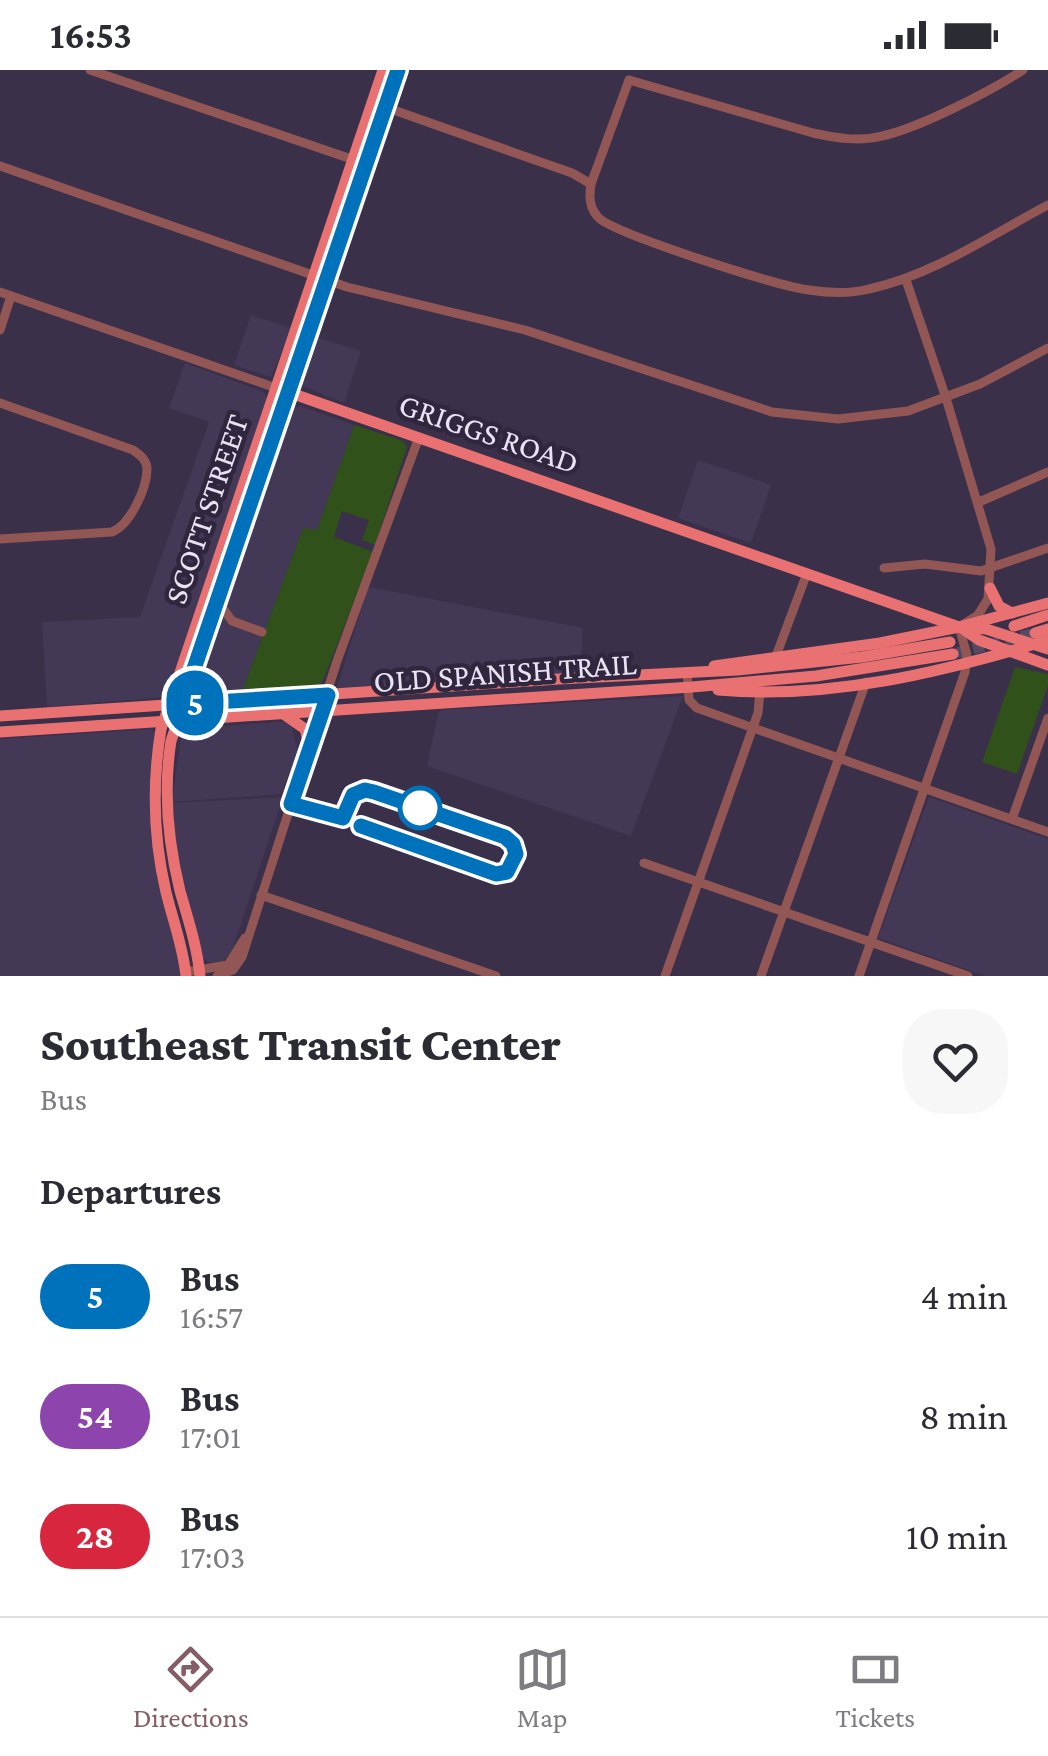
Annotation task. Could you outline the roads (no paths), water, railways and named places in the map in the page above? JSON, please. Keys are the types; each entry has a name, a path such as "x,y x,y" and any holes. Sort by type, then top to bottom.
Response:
{"main road":[{"name":"SCOTT STREET","path":"186,974 160,864 154,787 170,720 276,388 383,70"},
{"name":"SCOTT STREET","path":"211,598 290,393 398,70"},
{"name":"GRIGGS ROAD","path":"276,388 959,626 1039,635 1048,650"},
{"path":"990,588 999,606 1013,619"},
{"path":"1013,619 1048,603"},
{"path":"689,671 1048,615"},
{"name":"GRIGGS ROAD","path":"959,626 979,640 1048,665"},
{"path":"690,688 803,690 866,682 1011,652 1039,635 1048,640"},
{"name":"OLD SPANISH TRAIL","path":"0,716 805,664 951,648 816,676 690,688 0,732"},
{"path":"546,680 548,696"},
{"path":"433,688 433,705"},
{"path":"70,712 73,727"},
{"path":"282,714 301,724 310,749"},
{"name":"SCOTT STREET","path":"170,720 166,783 173,858 202,975"},
{"path":"160,864 173,858"}],"street":[{"path":"90,70 366,164"},
{"path":"622,70 629,80 840,139 884,136 1023,70"},
{"path":"629,80 591,184 589,198 593,211 617,229 806,290 864,290 906,280 1048,205"},
{"path":"385,107 572,173 591,184"},
{"path":"0,166 328,280 526,330 772,412 809,418 908,411 946,398 1048,348"},
{"path":"859,976 966,663 959,626 982,610 990,588 991,548 979,502 906,280"},
{"name":"GRIGGS ROAD","path":"0,292 276,388"},
{"path":"0,330 12,296"},
{"path":"0,403 133,450 143,457 148,468 131,519 124,528 112,532 0,538"},
{"path":"224,975 240,963 245,938 419,437"},
{"path":"979,502 1048,472"},
{"path":"884,568 925,564 991,569 1048,548"},
{"path":"776,656 807,572"},
{"path":"211,598 232,621 262,632"},
{"path":"689,671 693,706 1048,832"},
{"path":"761,976 866,682"},
{"path":"665,976 760,706 760,690"},
{"path":"1012,819 1048,718"},
{"path":"644,863 872,940 962,975"},
{"path":"261,895 496,976"},
{"path":"186,974 202,975 228,964 245,938"}],"tunnel":[{"path":"957,653 1035,633"}]}
